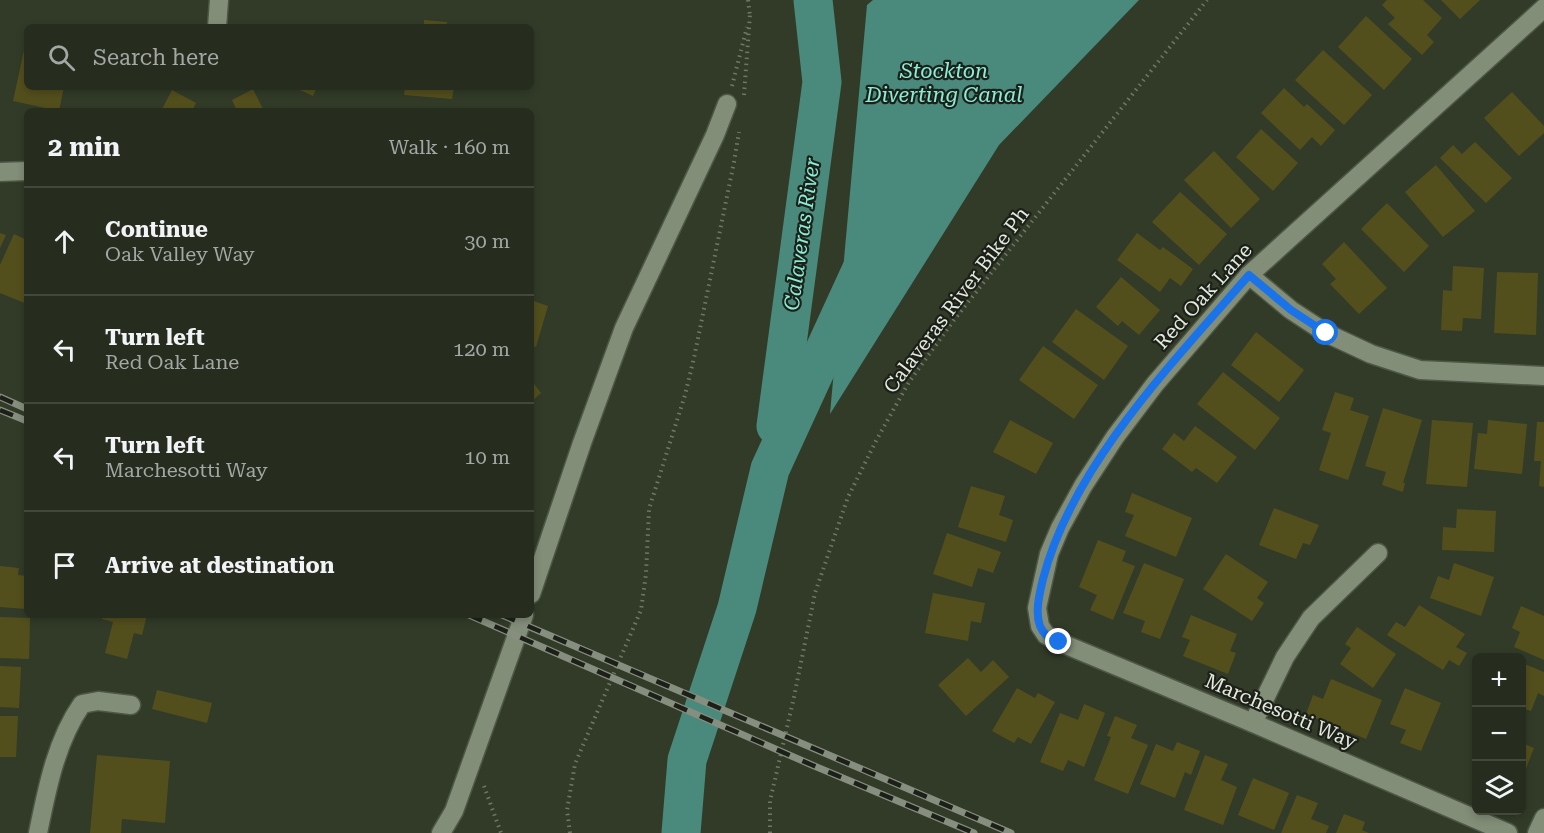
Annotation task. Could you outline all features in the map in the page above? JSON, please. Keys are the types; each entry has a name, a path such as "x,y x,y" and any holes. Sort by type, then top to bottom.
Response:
{"street":[{"path":"217,24 219,0"},
{"name":"Red Oak Lane","path":"1040,626 1037,608 1049,555 1060,528 1083,486 1115,437 1155,384 1249,275 1543,10"},
{"path":"535,563 554,526 624,328 715,135 735,104"},
{"path":"0,172 24,171"},
{"path":"1249,275 1291,310 1326,333 1371,354 1420,370 1544,376"},
{"path":"1253,723 1285,657 1311,618 1378,553"},
{"path":"441,833 454,811 523,618"},
{"name":"Marchesotti Way","path":"1040,626 1046,635 1059,642 1508,833"},
{"path":"38,833 60,747 73,717 82,704 98,701 131,705"},
{"path":"1538,833 1544,818"}],"path":[{"path":"735,104 750,15 748,0"},
{"name":"Calaveras River Bike Ph","path":"770,833 770,801 815,593 848,498 877,439 909,382 954,320 1207,0"},
{"path":"735,104 750,15"},
{"path":"570,833 567,810 575,764 641,610 646,574 649,509 685,395 694,358 739,127"},
{"path":"473,757 501,833"}],"water":[{"name":"Stockton Diverting Canal","path":"873,0 1139,0 999,145 830,414 867,5"}],"building":[{"path":"1387,0 1423,0 1442,18 1427,35 1434,42 1422,55 1388,24 1395,18 1382,5"},
{"path":"1441,0 1480,0 1460,19"},
{"path":"1366,16 1412,59 1384,90 1338,47"},
{"path":"424,20 447,22 447,24 424,24"},
{"path":"24,50 24,90 63,90 60,108 45,108 13,101"},
{"path":"1323,50 1372,95 1344,125 1295,80"},
{"path":"1284,88 1304,107 1307,104 1335,130 1321,146 1312,137 1300,150 1261,113"},
{"path":"172,90 196,103 194,108 163,108"},
{"path":"254,90 262,108 236,108 232,100"},
{"path":"300,90 316,90 313,96"},
{"path":"405,90 454,90 452,99 404,95"},
{"path":"1512,92 1544,126 1544,133 1519,156 1484,118"},
{"path":"1261,129 1298,163 1273,191 1236,157"},
{"path":"1475,142 1512,178 1486,203 1440,158 1453,145 1462,154"},
{"path":"1214,151 1260,199 1231,228 1184,180"},
{"path":"1436,165 1475,211 1443,237 1405,192"},
{"path":"1180,192 1227,234 1199,265 1152,222"},
{"path":"1387,203 1429,246 1404,272 1361,229"},
{"path":"0,233 6,235 0,248"},
{"path":"1137,233 1160,250 1163,247 1193,269 1181,286 1170,278 1160,292 1117,260"},
{"path":"14,234 24,239 24,303 0,293 0,265"},
{"path":"1344,242 1387,288 1359,314 1330,284 1336,279 1322,264"},
{"path":"1453,266 1484,268 1481,319 1463,318 1462,331 1441,330 1443,290 1452,291"},
{"path":"1497,272 1538,273 1536,335 1494,333"},
{"path":"1121,277 1160,310 1139,335 1122,321 1118,326 1096,307"},
{"path":"534,301 548,306 536,347 534,346"},
{"path":"1076,309 1128,346 1104,380 1052,342"},
{"path":"1256,332 1304,370 1279,402 1231,365"},
{"path":"1043,346 1098,385 1074,419 1019,380"},
{"path":"1223,372 1280,418 1255,450 1197,404"},
{"path":"534,384 541,393 534,399"},
{"path":"1335,392 1354,398 1350,410 1369,416 1348,480 1319,470 1331,433 1322,430"},
{"path":"1383,408 1422,420 1403,483 1405,483 1403,492 1382,485 1386,472 1365,466"},
{"path":"1010,420 1053,443 1036,474 993,452"},
{"path":"1432,420 1473,423 1467,487 1426,484"},
{"path":"1488,420 1527,424 1522,474 1474,469 1478,433 1487,434"},
{"path":"1537,422 1544,422 1544,487 1539,486 1541,461 1534,461"},
{"path":"1195,426 1237,457 1217,483 1196,468 1192,472 1162,449 1174,433 1184,441"},
{"path":"971,486 1005,496 999,515 1013,520 1006,542 958,527"},
{"path":"1132,493 1192,518 1176,557 1125,536 1134,515 1125,512"},
{"path":"1274,508 1319,525 1310,545 1303,543 1296,559 1259,545"},
{"path":"1457,509 1496,511 1494,552 1442,550 1443,527 1456,528"},
{"path":"947,533 1001,552 993,573 978,568 972,587 933,574"},
{"path":"1098,540 1126,551 1122,561 1135,566 1113,620 1090,610 1097,595 1079,587"},
{"path":"1226,554 1268,582 1257,598 1264,603 1252,621 1203,589"},
{"path":"1144,563 1184,579 1160,639 1141,632 1145,621 1123,613"},
{"path":"1454,563 1494,577 1481,616 1430,598 1438,576 1449,580"},
{"path":"0,566 19,568 18,575 24,576 24,609 0,607"},
{"path":"933,593 985,603 981,623 971,621 968,641 925,633"},
{"path":"1419,605 1465,634 1456,647 1467,653 1459,666 1449,660 1443,670 1387,635 1396,622 1405,627"},
{"path":"1521,606 1544,616 1544,660 1514,647 1520,632 1512,628"},
{"path":"1191,615 1237,634 1230,651 1236,653 1228,674 1183,656 1190,640 1182,637"},
{"path":"0,617 30,618 29,659 0,658"},
{"path":"146,618 142,635 134,633 127,659 105,653 113,622 102,619"},
{"path":"1357,627 1396,654 1373,688 1340,664 1351,648 1345,644"},
{"path":"968,658 981,672 993,660 1009,677 966,716 938,685"},
{"path":"1526,665 1544,672 1544,696 1538,693 1531,711 1526,709"},
{"path":"0,666 21,667 19,708 0,707"},
{"path":"1331,679 1382,700 1366,739 1306,714 1313,695 1323,699"},
{"path":"1017,688 1035,698 1038,693 1055,702 1031,744 1018,737 1014,743 992,731"},
{"path":"1405,688 1441,703 1421,751 1400,743 1406,730 1390,724"},
{"path":"157,690 212,703 207,723 152,709"},
{"path":"1084,704 1105,713 1084,767 1068,760 1063,771 1040,762 1060,713 1078,720"},
{"path":"0,716 18,716 16,757 0,757"},
{"path":"1115,716 1137,725 1131,738 1148,745 1128,794 1094,780 1111,737 1107,736"},
{"path":"1177,742 1200,751 1191,775 1185,772 1175,798 1140,784 1156,744 1173,751"},
{"path":"1526,745 1534,748 1526,769"},
{"path":"97,755 170,761 165,823 122,819 121,833 90,833"},
{"path":"1205,755 1228,764 1221,780 1237,787 1223,825 1184,810"},
{"path":"1253,778 1289,793 1274,830 1238,815"},
{"path":"1297,795 1318,803 1311,819 1329,826 1326,833 1281,833"},
{"path":"1344,814 1365,822 1362,830 1369,833 1336,833"}],"waterway":[{"name":"Calaveras River","path":"776,426 822,82 813,0"},
{"name":"Calaveras River","path":"681,833 687,760 737,608 770,469 861,271"}],"railway":[{"path":"0,397 24,408"},
{"path":"0,410 24,420"},
{"path":"476,618 974,833"},
{"path":"509,618 1011,833"}],"route":[{"path":"1059,642 1046,635 1040,626 1037,608 1049,555 1060,528 1083,486 1115,437 1155,384 1249,275 1291,310 1326,333"}]}
